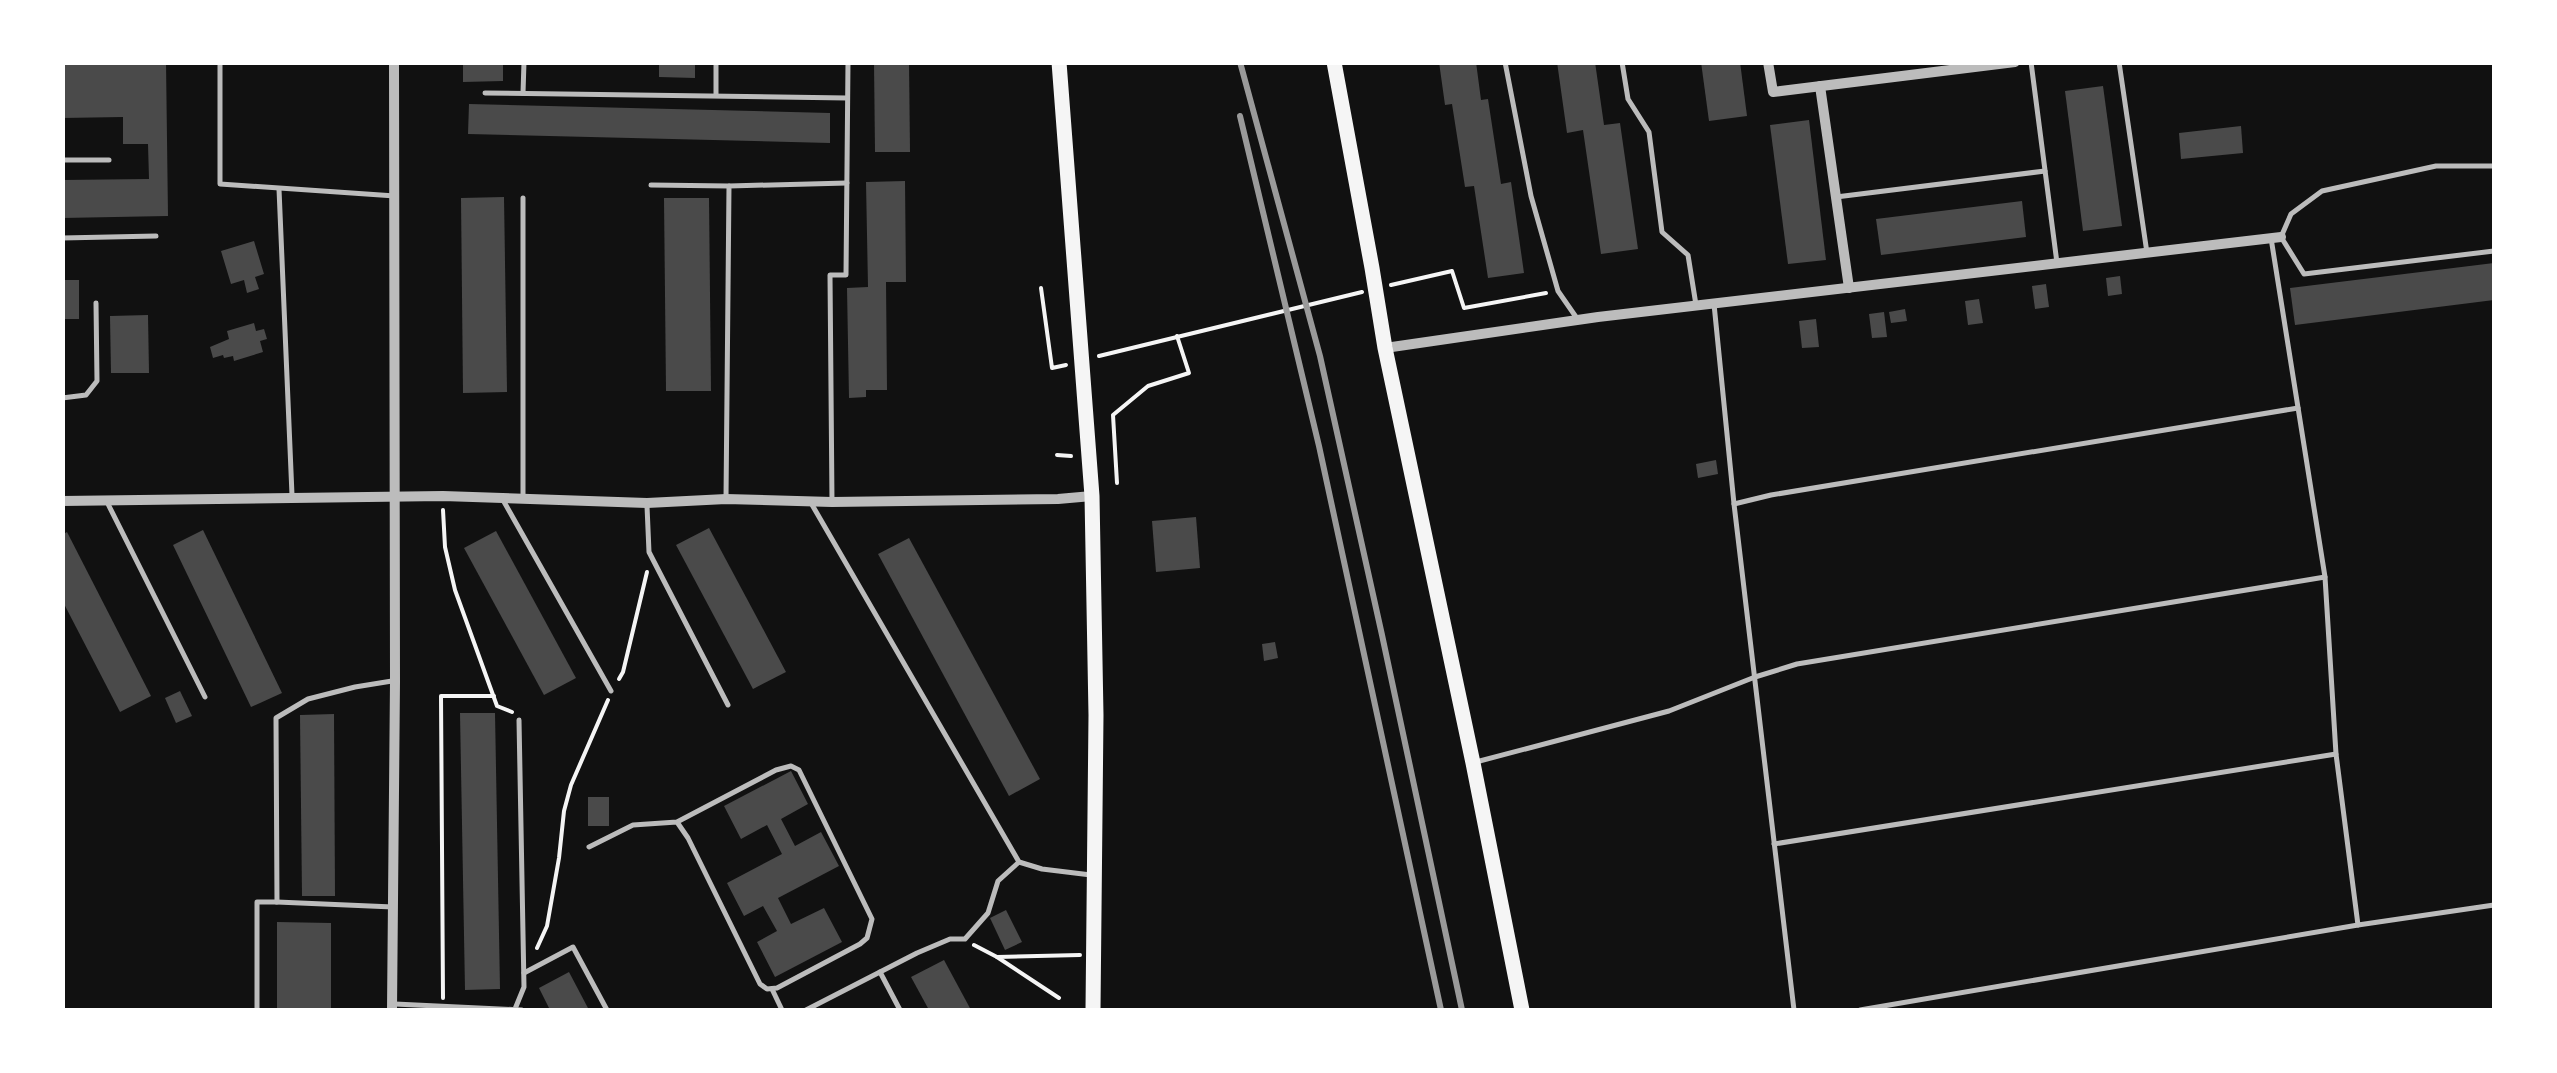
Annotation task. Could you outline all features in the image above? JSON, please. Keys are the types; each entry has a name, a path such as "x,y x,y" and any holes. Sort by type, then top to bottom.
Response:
{"main road":[{"path":"1059,62 1092,496 1096,715 1094,1010"},
{"path":"1334,62 1385,348 1522,1010"}],"street":[{"path":"392,1007 394,62"},
{"path":"1768,62 1773,92 2015,62"},
{"path":"1820,86 1849,288"},
{"path":"1385,348 1578,320 2276,237"},
{"path":"62,501 443,496 647,503 1092,496"}],"lane":[{"path":"220,62 220,184 395,196"},
{"path":"523,93 524,62"},
{"path":"716,62 716,96"},
{"path":"832,502 830,276 846,275 848,62"},
{"path":"1505,62 1531,196 1558,290 1578,320"},
{"path":"1622,62 1628,99 1648,132 1662,232 1688,255 1696,306"},
{"path":"2031,62 2056,263"},
{"path":"2119,62 2147,252"},
{"path":"485,93 847,98"},
{"path":"62,160 109,160"},
{"path":"2358,925 2336,754 2324,578 2276,237 2291,214 2322,190 2436,166 2494,166"},
{"path":"1836,197 2045,170"},
{"path":"651,185 847,183"},
{"path":"726,500 730,186"},
{"path":"279,188 292,498"},
{"path":"523,500 524,198"},
{"path":"62,238 156,236"},
{"path":"2276,237 2304,274 2494,252"},
{"path":"62,398 86,394 97,381 96,303"},
{"path":"1714,304 1794,1010"},
{"path":"1734,504 2298,408"},
{"path":"502,498 611,692"},
{"path":"809,500 1019,862 1093,875"},
{"path":"107,501 205,697"},
{"path":"647,503 649,552 728,705"},
{"path":"1473,763 1669,710 1797,664 2324,578"},
{"path":"276,902 276,718 308,699 395,681"},
{"path":"392,1007 519,1010 524,974 519,720"},
{"path":"1774,844 2336,754"},
{"path":"589,847 634,825 677,822 776,770 791,766 799,770 872,919 871,928 860,944 772,989"},
{"path":"677,822 760,984 772,989 782,1010"},
{"path":"806,1010 950,938 965,939 988,914 998,881 1019,862"},
{"path":"257,1010 257,902 393,907"},
{"path":"1860,1010 2494,904"},
{"path":"524,974 573,947 608,1010"},
{"path":"880,972 900,1010"}],"path":[{"path":"1379,288 1452,270 1464,308 1558,290"},
{"path":"1041,288 1052,368 1070,364"},
{"path":"1088,359 1360,292"},
{"path":"1117,483 1113,415 1153,383 1189,373 1178,336"},
{"path":"443,496 445,547 455,590 497,706 518,712 519,720"},
{"path":"524,974 547,926 570,786 623,672 649,552"},
{"path":"444,1006 441,696 494,696"},
{"path":"965,939 1059,998"},
{"path":"997,956 1094,954"}],"building":[{"path":"62,62 166,62 168,216 62,218 62,180 149,179 148,144 123,144 123,117 62,118"},
{"path":"463,62 503,62 503,81 463,82"},
{"path":"659,62 695,62 695,78 659,77"},
{"path":"874,62 909,62 910,152 875,152"},
{"path":"1439,62 1476,62 1481,100 1488,99 1501,184 1511,182 1524,273 1488,278 1474,186 1465,187 1452,104 1445,105"},
{"path":"1557,62 1595,62 1604,125 1620,123 1638,249 1601,254 1583,130 1567,133"},
{"path":"1701,62 1740,62 1747,116 1709,121"},
{"path":"2103,86 2122,226 2083,231 2065,91"},
{"path":"469,104 830,113 830,143 468,134"},
{"path":"1809,120 1826,260 1788,264 1770,125"},
{"path":"2241,126 2243,153 2181,159 2179,133"},
{"path":"905,181 906,282 886,282 887,390 866,390 866,397 849,398 847,288 868,287 866,182"},
{"path":"504,197 507,392 463,393 461,198"},
{"path":"664,198 709,198 711,391 666,391"},
{"path":"2022,201 2026,237 1881,255 1876,219"},
{"path":"254,241 264,274 255,277 259,289 247,293 244,280 231,284 221,251"},
{"path":"2494,263 2494,300 2295,325 2290,288"},
{"path":"2120,276 2122,294 2108,296 2106,278"},
{"path":"62,280 79,280 79,319 62,319"},
{"path":"2046,284 2049,307 2035,309 2032,286"},
{"path":"1979,299 1983,323 1968,325 1965,301"},
{"path":"1905,309 1907,321 1891,323 1889,312"},
{"path":"1884,312 1887,337 1872,338 1869,314"},
{"path":"148,315 149,373 111,373 110,316"},
{"path":"1816,319 1819,347 1802,348 1799,321"},
{"path":"254,323 256,331 264,329 267,339 260,341 263,352 234,361 233,356 213,358 210,347 229,339 227,331"},
{"path":"1716,460 1718,474 1698,478 1696,464"},
{"path":"1196,517 1200,568 1156,572 1152,521"},
{"path":"709,528 786,672 753,689 676,545"},
{"path":"203,530 282,693 251,707 173,545"},
{"path":"496,531 576,678 544,695 464,548"},
{"path":"67,532 151,696 120,712 62,600 62,535"},
{"path":"909,538 1040,779 1009,796 878,554"},
{"path":"1275,642 1278,658 1264,661 1262,644"},
{"path":"180,691 192,716 176,723 165,698"},
{"path":"460,713 495,713 500,989 465,990"},
{"path":"334,714 335,896 302,896 300,715"},
{"path":"791,771 808,804 781,819 795,846 821,832 839,866 778,898 791,924 824,908 842,942 775,977 757,942 777,931 763,906 744,916 727,883 782,854 767,825 741,839 724,806"},
{"path":"588,797 609,797 609,826 588,826"},
{"path":"1006,910 1022,942 1005,950 990,918"},
{"path":"277,922 331,923 331,1010 277,1010"},
{"path":"944,960 971,1010 929,1010 911,977"},
{"path":"569,972 589,1010 550,1010 539,988"}],"railway":[{"path":"1240,62 1320,356 1462,1010"},
{"path":"1240,116 1319,446 1441,1010"}]}
